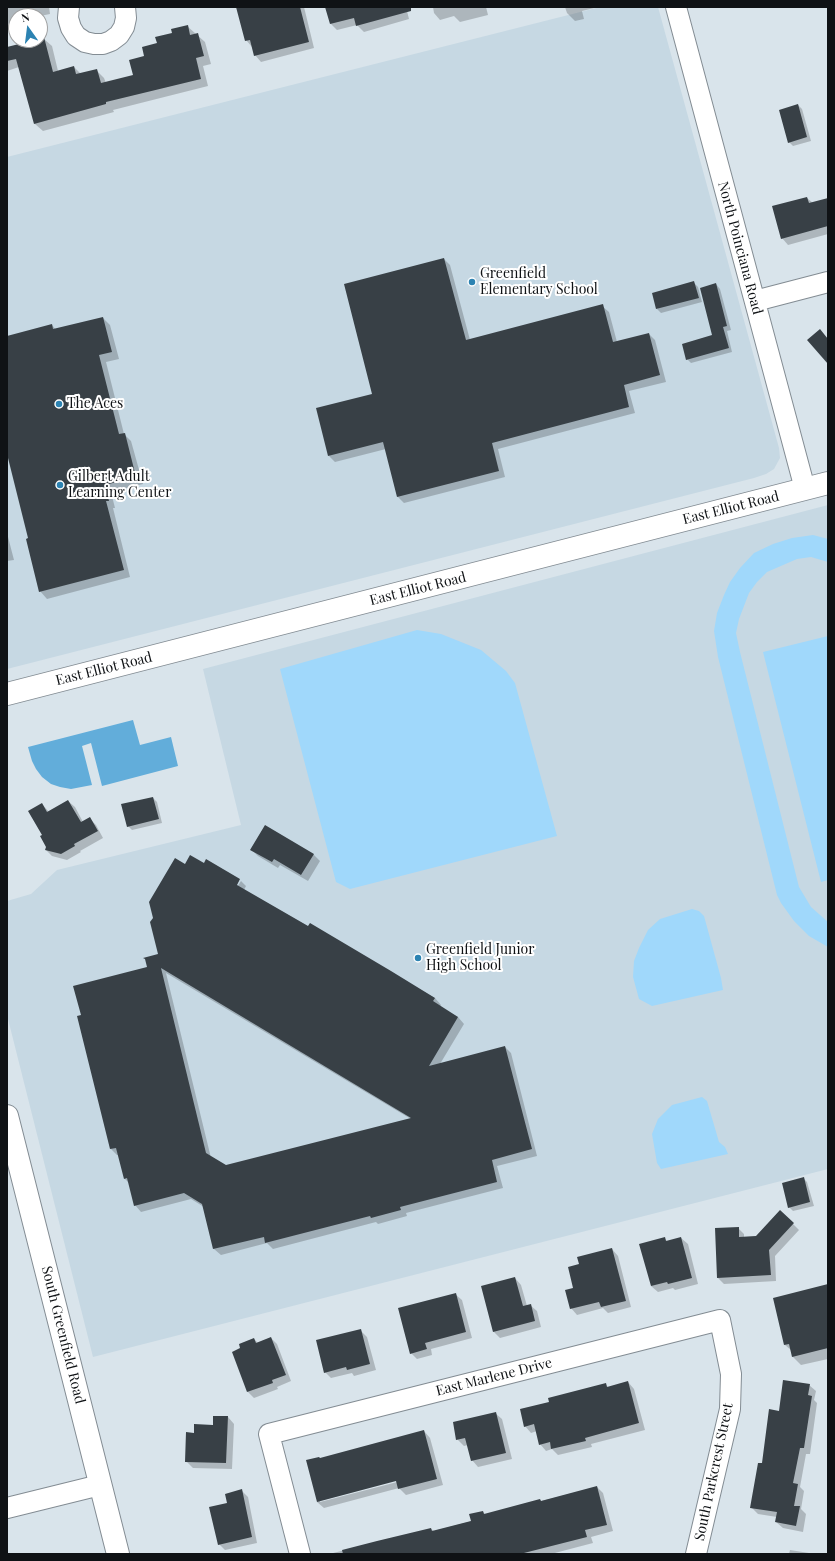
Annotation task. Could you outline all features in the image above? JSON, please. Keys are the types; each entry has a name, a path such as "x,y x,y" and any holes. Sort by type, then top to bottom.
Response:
{"main road":[{"name":"East Elliot Road","path":"7,694 828,483"},
{"name":"South Greenfield Road","path":"7,1116 118,1554"}],"street":[{"path":"69,7 68,18 71,28 76,36 85,42 94,44 107,42 119,35 124,27 126,18 125,7"},
{"name":"North Poinciana Road","path":"676,7 805,489"},
{"path":"755,301 828,282"},
{"name":"East Marlene Drive","path":"300,1554 269,1434 720,1320"},
{"name":"South Parkcrest Street","path":"696,1554 730,1409 731,1374 720,1320"},
{"path":"7,1508 100,1485"}],"shaded area":[{"name":"Greenfield Elementary School","path":"600,7 658,7 779,448 780,458 774,469 766,474 754,478 7,669 7,157"},
{"name":"Greenfield Junior High School","path":"828,505 828,1169 93,1357 7,1015 7,901 31,894 57,870 241,825 203,669"},
{"path":"813,535 828,539 828,562 811,557 797,559 767,572 749,593 739,619 736,633 799,887 811,907 828,922 828,947 809,936 794,921 777,895 718,657 714,631 717,613 730,582 740,568 754,553 773,544 792,538"},
{"path":"417,630 441,634 481,650 506,671 515,683 557,836 350,889 336,882 280,669"},
{"path":"828,636 828,880 821,882 763,652"},
{"path":"133,720 140,745 171,737 178,766 102,786 91,743 82,746 92,785 71,789 51,784 42,777 32,761 28,747"},
{"path":"692,909 699,911 704,916 723,990 652,1006 639,999 633,977 634,961 639,948 648,930 660,919"},
{"path":"702,1097 707,1101 719,1142 725,1147 728,1154 661,1169 657,1163 652,1134 658,1119 672,1105"}],"building":[{"path":"236,7 300,7 309,42 254,56 250,40 245,41"},
{"path":"325,7 411,7 411,11 356,26 354,18 330,24"},
{"path":"188,25 190,35 198,33 204,56 196,58 201,79 106,102 106,104 34,124 16,59 7,61 7,47 47,48 53,72 74,66 76,74 97,69 101,83 133,75 129,60 144,56 142,47 157,43 155,37 172,33 171,29"},
{"path":"798,104 807,137 788,143 779,110"},
{"path":"807,197 809,203 828,198 828,226 781,239 772,206"},
{"path":"444,258 466,340 603,304 613,342 649,333 660,375 624,385 629,407 492,443 499,471 397,497 383,442 328,456 316,408 372,394 344,284"},
{"path":"694,281 699,298 656,309 652,293"},
{"path":"716,283 727,326 723,327 729,348 686,360 682,344 712,335 700,288"},
{"path":"103,317 112,352 99,355 119,434 125,433 136,477 105,485 109,501 106,501 124,570 39,592 26,539 28,538 7,454 7,336 52,324 53,329"},
{"path":"820,329 828,339 828,364 807,340"},
{"path":"153,797 159,819 127,827 121,804"},
{"path":"68,800 81,822 90,817 98,831 74,844 75,846 61,854 45,850 46,847 40,836 42,835 28,811 42,803 47,812"},
{"path":"265,825 314,854 301,875 274,859 272,862 250,850"},
{"path":"190,855 204,863 206,859 240,879 237,885 308,926 310,923 391,971 435,998 433,1001 458,1017 429,1066 505,1046 532,1149 492,1160 497,1182 400,1207 401,1210 371,1218 370,1216 265,1243 264,1237 213,1249 202,1204 184,1193 134,1206 127,1178 124,1179 116,1148 110,1149 77,1016 81,1015 73,986 147,967 145,959 143,958 158,954 150,922 153,918 149,902 175,858 185,864","holes":["161,968 411,1118 226,1165 206,1153"]},
{"path":"804,1177 810,1202 788,1208 782,1183"},
{"path":"780,1210 794,1223 769,1250 771,1275 717,1278 715,1228 739,1227 739,1237 756,1236"},
{"path":"665,1237 666,1241 681,1237 692,1278 668,1284 667,1282 651,1286 639,1244"},
{"path":"612,1248 626,1301 601,1307 599,1302 570,1309 565,1290 573,1288 568,1267 579,1264 577,1257"},
{"path":"515,1277 523,1306 531,1304 535,1321 493,1332 481,1286"},
{"path":"828,1284 828,1348 792,1357 789,1344 784,1345 773,1298"},
{"path":"456,1293 466,1332 425,1343 427,1349 410,1354 398,1308"},
{"path":"361,1329 370,1364 347,1370 346,1367 324,1373 316,1340"},
{"path":"271,1337 286,1375 272,1380 273,1383 247,1392 232,1352 240,1348 239,1344 254,1338 256,1343"},
{"path":"783,1380 810,1384 808,1395 812,1396 804,1448 800,1448 793,1483 798,1484 794,1506 800,1506 796,1526 775,1522 777,1512 750,1508 758,1463 762,1463 769,1409 779,1411"},
{"path":"628,1381 639,1423 585,1438 586,1441 551,1449 550,1442 539,1445 534,1424 524,1427 520,1409 549,1402 548,1398 606,1383 607,1387"},
{"path":"496,1412 506,1453 471,1461 465,1438 456,1440 453,1422"},
{"path":"213,1416 228,1416 226,1463 185,1462 186,1432 194,1433 194,1424 213,1425"},
{"path":"424,1430 437,1479 398,1489 396,1481 317,1502 306,1460 320,1458"},
{"path":"597,1486 607,1525 585,1530 587,1537 520,1554 343,1554 342,1550 431,1528 432,1531 471,1521 469,1514 483,1511 484,1514"},
{"path":"242,1489 252,1537 218,1545 209,1507 227,1503 225,1494"}],"place":[{"name":"Greenfield Elementary School","path":"472,282"},
{"name":"The Aces","path":"59,404"},
{"name":"Gilbert Adult Learning Center","path":"60,485"},
{"name":"Greenfield Junior High School","path":"418,958"}]}
